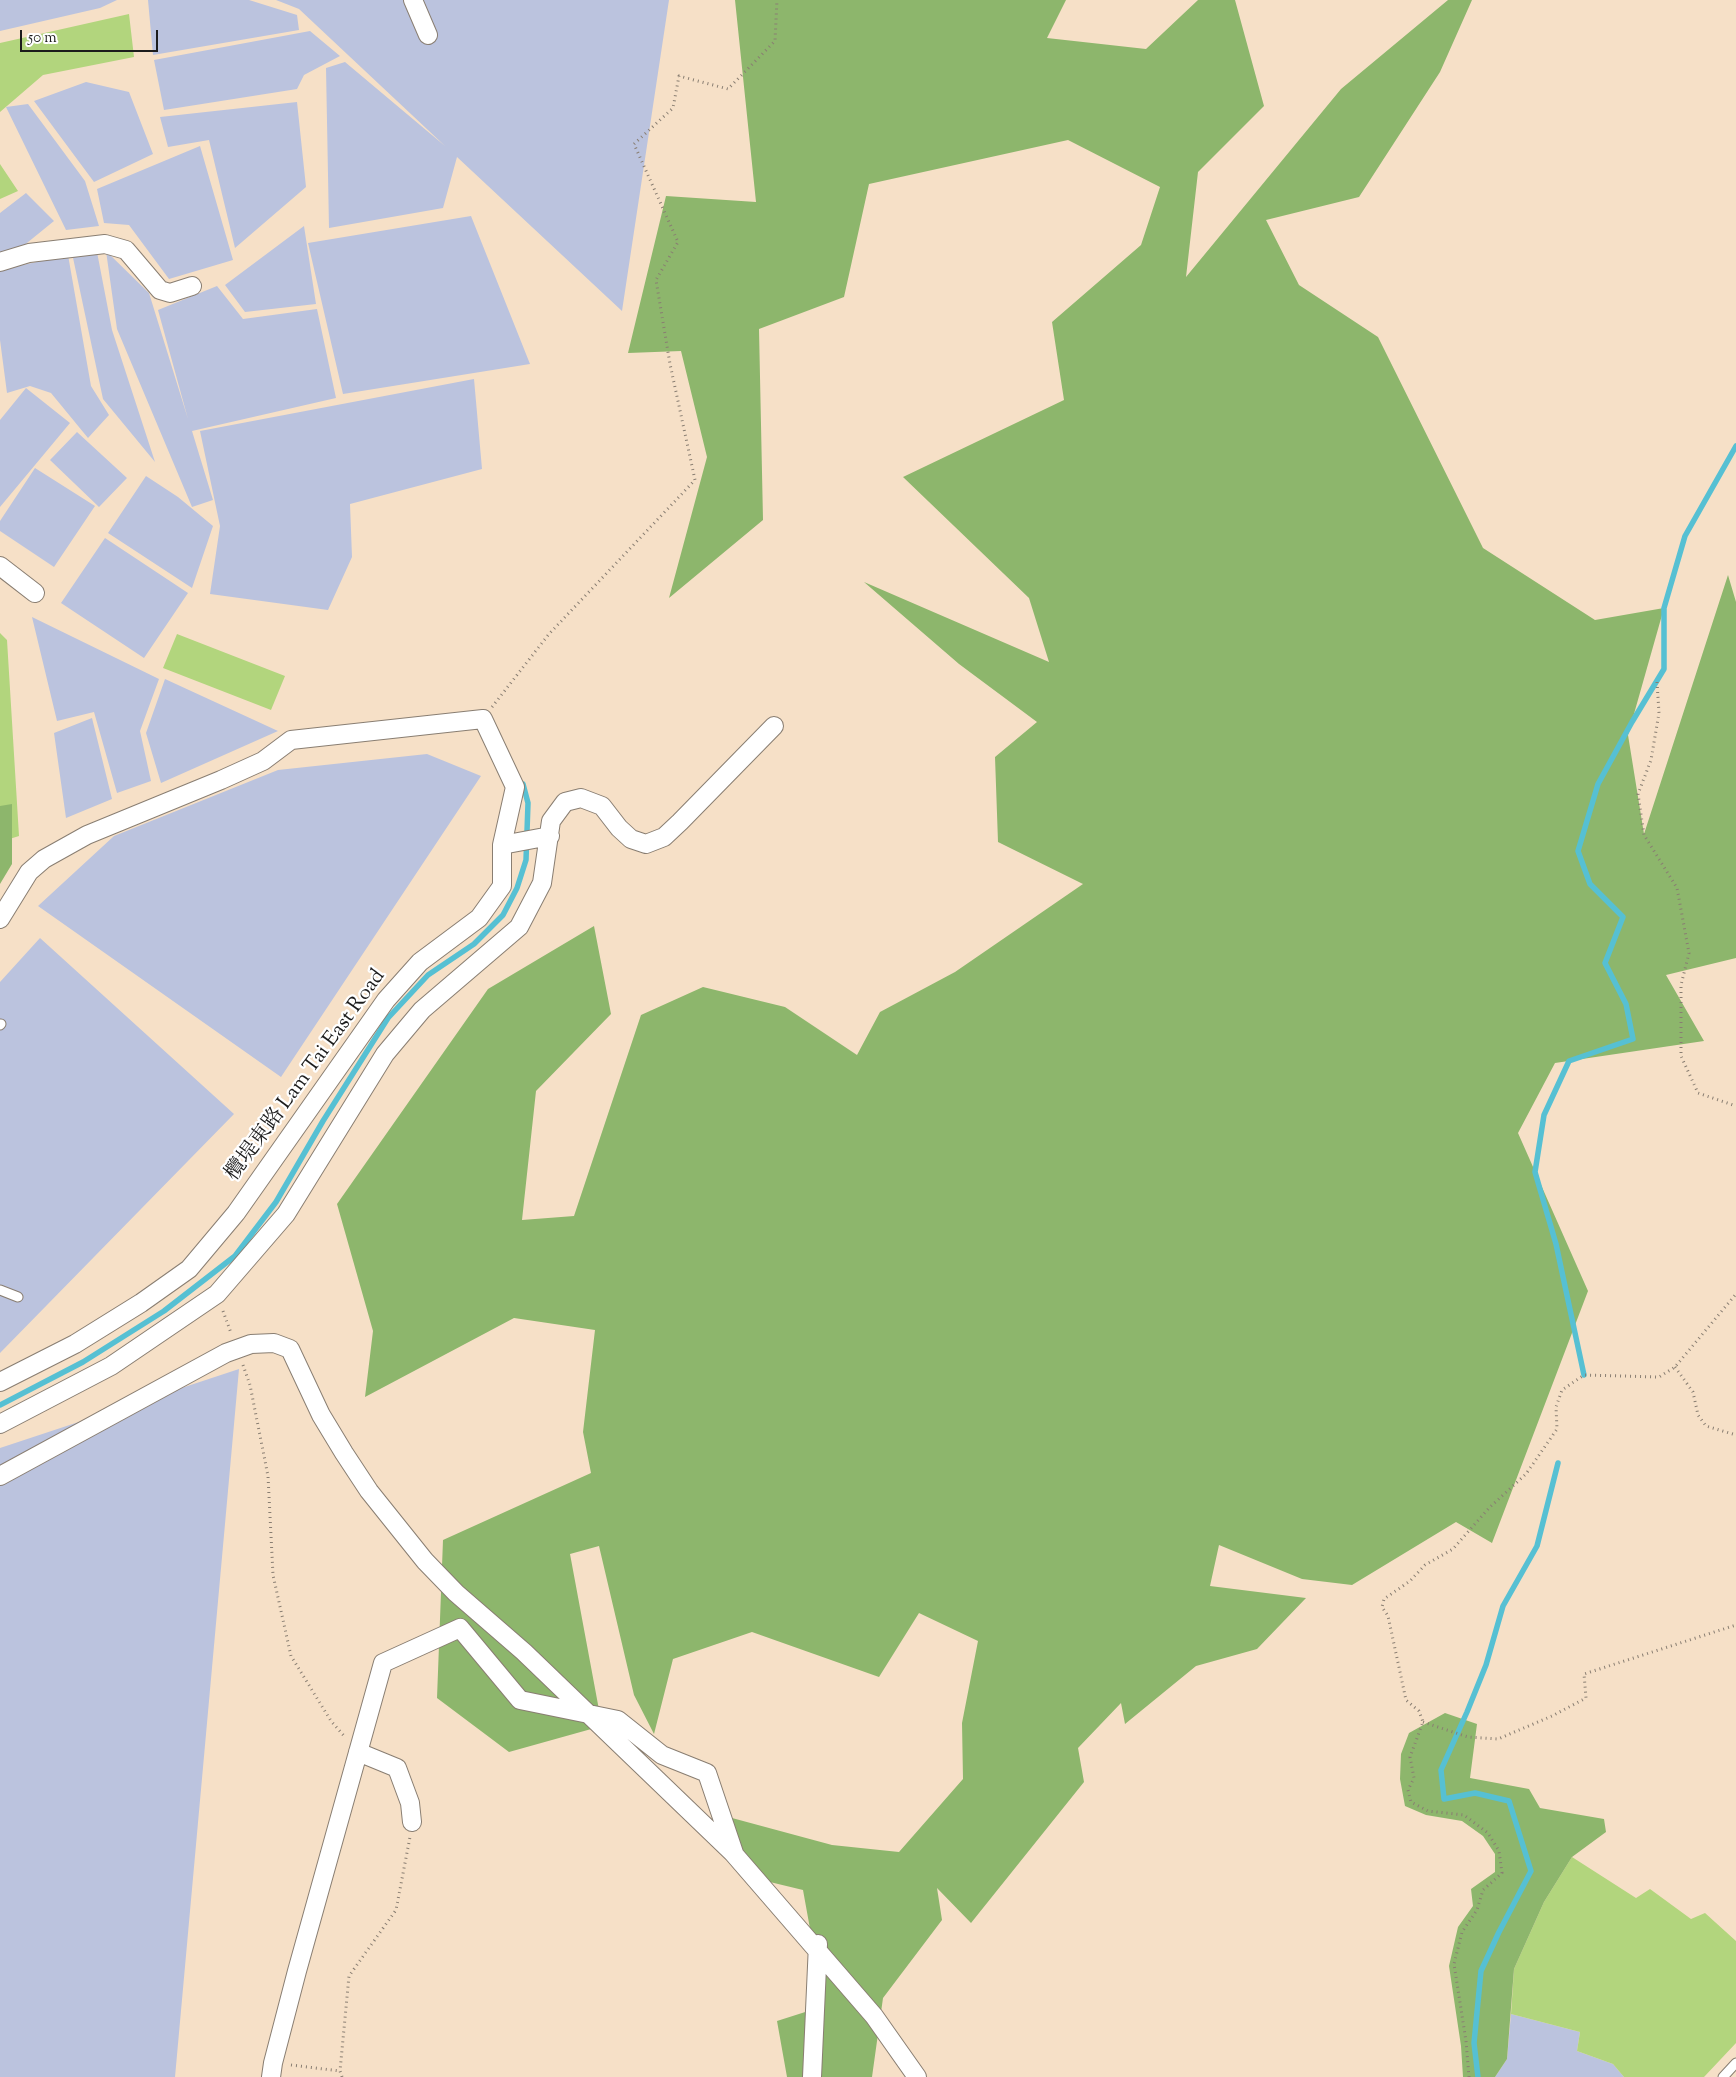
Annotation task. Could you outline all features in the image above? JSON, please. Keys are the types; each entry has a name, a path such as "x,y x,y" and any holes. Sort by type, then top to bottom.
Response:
{"street":[{"path":"413,0 428,35"},
{"path":"0,262 29,253 105,244 126,250 160,290 170,293 192,286"},
{"path":"0,566 35,593"},
{"path":"0,919 29,872 44,859 87,835 222,780 263,761 291,740 483,719"},
{"name":"欖堤東路 Lam Tai East Road","path":"0,1382 75,1344 141,1303 189,1269 236,1213 386,1000 420,962 479,918 502,886 502,846 515,787 483,719"},
{"path":"0,1424 112,1366 217,1294 286,1214 385,1054 422,1010 519,927 542,884 545,837 551,821 565,802 581,798 602,806 619,828 631,839 646,844 664,837 774,726"},
{"path":"502,846 545,837"},
{"path":"0,1476 226,1353 251,1344 274,1343 290,1349 321,1415 344,1453 374,1498 424,1561 456,1593 524,1652 733,1853 874,2016 917,2077"},
{"path":"272,2070 383,1663 460,1628 520,1700 618,1720 662,1756 707,1773 735,1854 796,1910 819,1942 812,2077"},
{"path":"358,1752 398,1768 410,1803 412,1822"}],"lane":[{"path":"0,1290 18,1297"},
{"path":"1723,2077 1736,2063"}],"path":[{"path":"483,719 549,634 695,480 670,364 656,280 678,242 634,144 673,108 679,76 728,89 775,41 777,0"},
{"path":"1657,682 1659,713 1651,760 1638,794 1644,835 1677,888 1689,953 1681,985 1681,1056 1698,1093 1736,1106"},
{"path":"217,1294 234,1340"},
{"path":"1469,2077 1466,2041 1454,1964 1462,1932 1477,1910 1483,1890 1502,1873 1499,1851 1488,1833 1464,1816 1428,1811 1411,1802 1408,1790 1414,1778 1410,1757 1423,1722 1419,1711 1406,1700 1388,1616 1382,1607 1384,1599 1410,1581 1425,1565 1453,1549 1490,1508 1526,1474 1557,1429 1556,1407 1562,1390 1584,1375 1659,1377 1675,1367 1736,1294"},
{"path":"240,1358 250,1385 268,1476 273,1575 291,1656 331,1721 358,1752"},
{"path":"1675,1367 1693,1392 1698,1415 1706,1426 1736,1435"},
{"path":"1423,1722 1468,1737 1498,1739 1552,1716 1586,1698 1584,1674 1736,1625"},
{"path":"342,2077 340,2072 349,1976 396,1910 412,1822"},
{"path":"272,2070 340,2072"}],"shaded area":[{"path":"0,0 117,0 100,8 0,31"},
{"path":"148,0 249,0 297,15 299,30 153,55"},
{"path":"276,0 669,0 622,311 457,157 443,208 329,228 326,68 345,62 445,146 299,9"},
{"path":"310,31 340,56 304,75 297,89 164,110 154,60"},
{"path":"86,82 129,92 153,154 94,182 34,101"},
{"path":"297,102 306,187 235,248 209,140 168,147 160,117"},
{"path":"28,104 85,181 99,226 66,230 6,107"},
{"path":"200,146 233,260 169,279 129,225 104,223 97,189"},
{"path":"26,193 54,221 22,247 0,254 0,213"},
{"path":"471,216 530,364 343,394 308,243"},
{"path":"304,226 316,304 245,312 225,285"},
{"path":"106,251 149,293 188,419 158,310 217,286 243,319 317,309 336,398 192,431 213,500 192,507 117,329"},
{"path":"97,252 112,330 155,462 103,399 72,253"},
{"path":"68,255 91,386 109,415 88,438 51,393 30,386 7,393 0,340 0,270"},
{"path":"474,379 482,469 350,504 352,557 328,610 210,594 220,526 200,431"},
{"path":"26,388 70,423 0,507 0,420"},
{"path":"77,432 127,478 99,507 50,460"},
{"path":"35,468 95,506 54,567 0,531 0,521"},
{"path":"146,476 178,497 213,526 192,588 108,533"},
{"path":"105,538 188,593 144,658 61,603"},
{"path":"32,617 159,679 140,731 151,781 117,793 94,712 57,721"},
{"path":"165,679 278,731 161,783 146,733"},
{"path":"92,718 112,799 66,818 54,733"},
{"path":"427,754 481,776 281,1077 38,906 114,836 278,770"},
{"path":"40,938 234,1114 0,1353 0,982"},
{"path":"239,1369 175,2077 0,2077 0,1448"},
{"path":"1511,2014 1580,2032 1577,2051 1613,2064 1624,2077 1495,2077 1507,2059"}],"green space":[{"path":"735,0 1066,0 1047,38 1146,49 1198,0 1235,0 1264,106 1198,172 1186,277 1341,89 1448,0 1472,0 1440,72 1359,197 1266,220 1299,285 1378,337 1483,548 1595,620 1664,608 1628,735 1644,834 1728,575 1736,602 1736,958 1666,975 1704,1041 1555,1063 1518,1133 1588,1291 1492,1543 1456,1522 1352,1585 1302,1579 1219,1545 1210,1586 1306,1598 1257,1649 1196,1666 1125,1724 1121,1703 1078,1748 1084,1782 971,1923 937,1888 942,1920 883,1998 872,2077 787,2077 777,2021 824,2006 803,1890 745,1876 732,1818 832,1845 899,1852 963,1779 962,1723 978,1641 919,1613 879,1677 752,1632 673,1659 654,1734 634,1695 599,1546 570,1554 602,1726 509,1752 437,1698 443,1540 591,1473 583,1432 595,1330 514,1318 365,1397 373,1331 337,1204 488,989 594,926 611,1014 536,1091 522,1220 574,1216 641,1015 703,987 785,1007 857,1055 880,1012 955,972 1083,884 998,842 995,757 1037,722 959,664 864,582 1049,662 1029,598 903,477 1064,400 1052,322 1141,245 1160,187 1068,140 869,184 844,297 759,329 763,520 669,598 707,457 681,351 628,353 666,196 756,202"},
{"path":"129,14 134,57 43,75 0,112 0,43"},
{"path":"0,164 18,191 0,199"},
{"path":"0,633 7,640 19,836 0,842"},
{"path":"177,634 285,676 271,710 163,668"},
{"path":"12,804 12,864 0,884 0,806"},
{"path":"1445,1713 1477,1724 1470,1778 1529,1789 1540,1808 1604,1819 1606,1832 1572,1857 1544,1902 1514,1969 1507,2059 1495,2077 1463,2077 1461,2046 1449,1966 1458,1927 1473,1906 1471,1889 1495,1872 1495,1854 1483,1836 1462,1821 1426,1815 1405,1806 1400,1779 1401,1754 1409,1733"},
{"path":"1572,1857 1636,1898 1650,1889 1691,1919 1705,1913 1736,1941 1736,2043 1704,2077 1624,2077 1613,2064 1577,2051 1580,2032 1511,2014 1514,1969 1544,1902"}],"waterway":[{"path":"1584,1375 1556,1244 1535,1172 1544,1115 1569,1061 1633,1039 1626,1004 1605,963 1623,917 1590,884 1578,851 1598,784 1664,669 1664,608 1685,536 1736,446"},
{"path":"0,1405 83,1362 164,1311 235,1256 276,1202 323,1121 388,1018 428,975 474,944 503,915 517,888 526,860 528,803 523,784"},
{"path":"1478,2077 1474,2043 1481,1971 1531,1871 1509,1801 1475,1793 1444,1799 1441,1770 1486,1665 1503,1606 1537,1546 1558,1463"}]}
